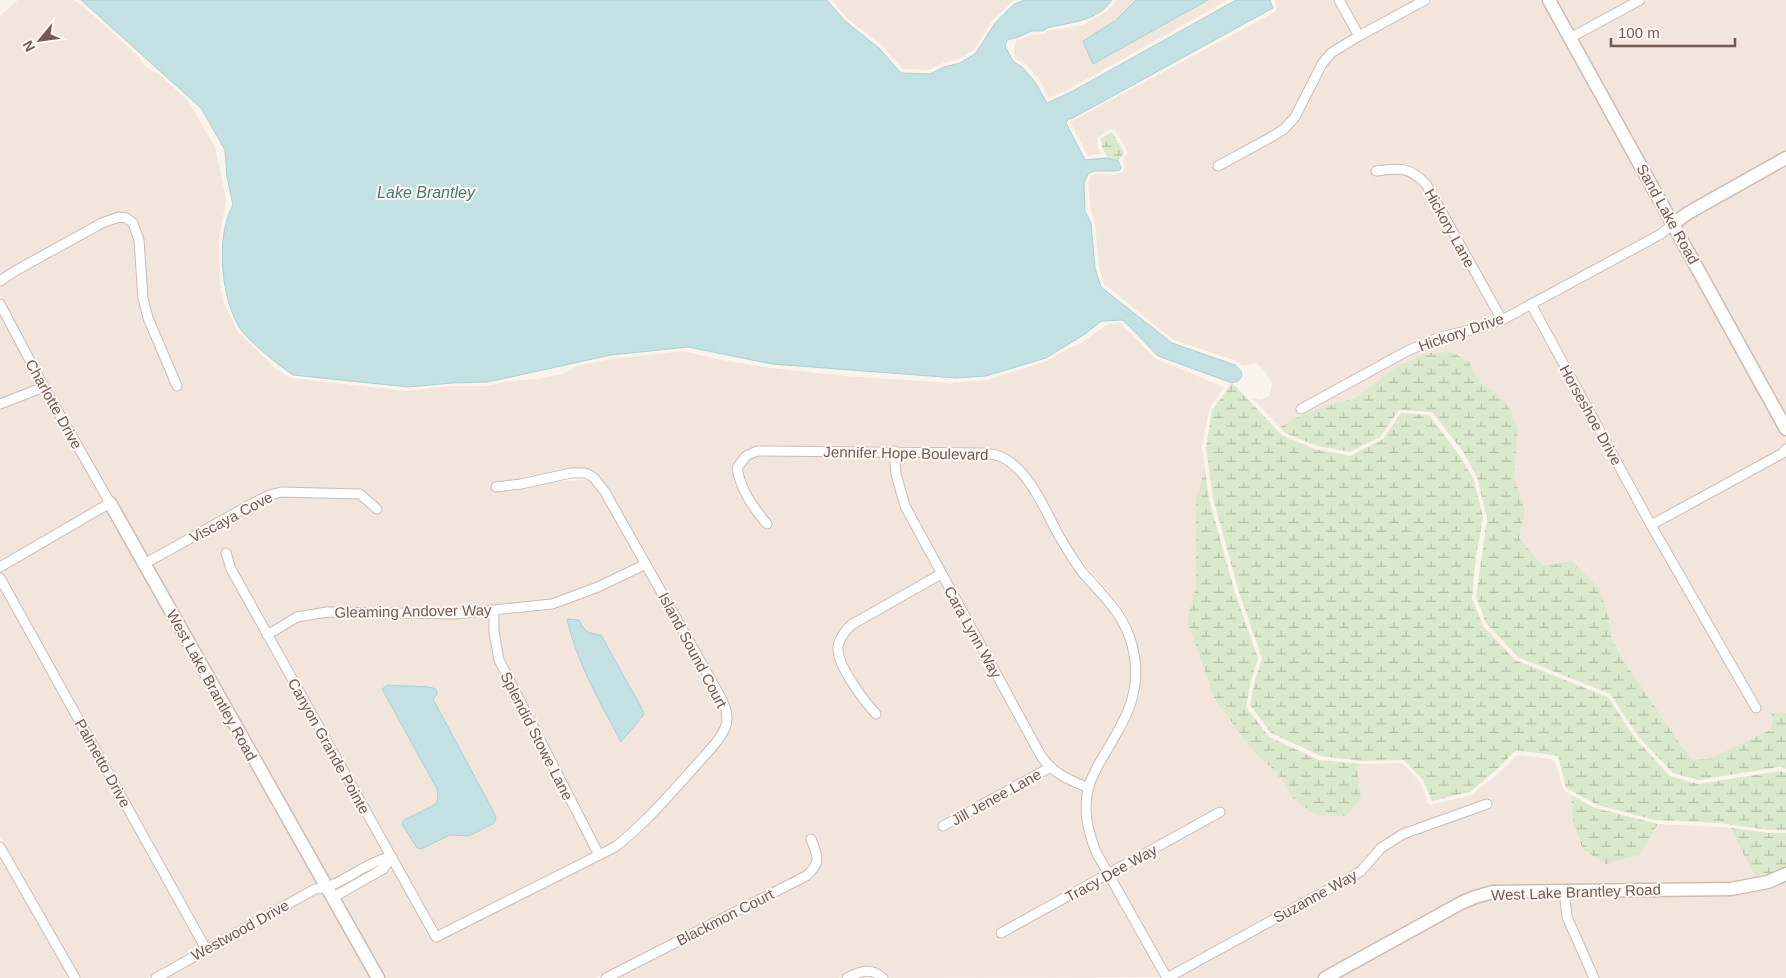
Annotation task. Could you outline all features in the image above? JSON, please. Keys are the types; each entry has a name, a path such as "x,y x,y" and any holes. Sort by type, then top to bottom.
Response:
{"street":[{"path":"1339,0 1359,36"},
{"path":"1218,166 1285,128 1295,117 1322,64 1339,47 1425,0"},
{"name":"Sand Lake Road","path":"1549,0 1786,429"},
{"path":"1570,38 1640,0"},
{"path":"1673,224 1688,213 1786,158"},
{"name":"Hickory Lane","path":"1376,171 1395,168 1408,170 1419,176 1426,184 1502,320"},
{"path":"0,281 102,223 119,217 126,218 133,223 139,240 142,298 148,318 177,386"},
{"name":"Hickory Drive","path":"1301,409 1409,350 1440,337 1502,320 1661,234 1673,224"},
{"name":"Charlotte Drive","path":"0,304 44,387 110,503"},
{"name":"Horseshoe Drive","path":"1531,304 1652,525 1756,708"},
{"path":"0,404 44,387"},
{"path":"1652,525 1783,453 1786,449"},
{"name":"Jennifer Hope Boulevard","path":"768,524 752,506 739,481 737,468 746,456 757,451 984,453 999,456 1022,472 1070,555 1114,607 1124,623 1132,646 1136,668 1135,692 1129,711 1088,788 1086,820 1089,835 1108,874 1167,978"},
{"name":"Cara Lynn Way","path":"894,451 896,474 905,506 1049,768 1068,780 1088,788"},
{"name":"Island Sound Court","path":"436,936 615,847 634,832 663,803 725,729 728,718 726,708 720,696 605,492 594,478 588,474 571,473 521,484 496,487"},
{"name":"Viscaya Cove","path":"144,564 257,501 281,492 360,494 377,509"},
{"path":"0,567 110,503"},
{"name":"West Lake Brantley Road","path":"110,503 378,978"},
{"name":"Canyon Grande Pointe","path":"226,553 231,569 267,635 436,936"},
{"name":"Gleaming Andover Way","path":"267,635 297,616 327,612 455,614 552,604 598,587 646,564"},
{"path":"876,714 862,699 841,661 838,651 839,642 851,624 942,574"},
{"name":"Palmetto Drive","path":"0,578 206,948"},
{"name":"Splendid Stowe Lane","path":"494,611 494,632 499,660 600,855"},
{"name":"Jill Jenee Lane","path":"943,826 1049,768"},
{"name":"Suzanne Way","path":"1167,978 1353,876 1389,841 1402,834 1487,804"},
{"name":"Tracy Dee Way","path":"1001,933 1220,812"},
{"name":"Blackmon Court","path":"606,978 806,876 817,864 818,857 811,839"},
{"path":"0,847 75,978"},
{"name":"Westwood Drive","path":"156,978 206,948 315,889 330,893 383,869 392,857"},
{"name":"West Lake Brantley Road","path":"1324,978 1475,897 1493,892 1731,888 1768,882 1786,874"},
{"path":"1564,890 1567,917 1594,978"},
{"path":"847,978 865,970 872,971 883,978"}],"shaded area":[{"path":"18,0 74,0 138,56 144,66 160,75 188,101 215,147 226,199 219,241 220,284 224,303 239,333 276,369 290,378 407,391 451,386 487,386 509,381 537,379 564,374 577,366 611,359 683,351 716,359 771,368 845,376 949,383 987,380 1047,361 1078,345 1108,324 1120,323 1156,359 1224,387 1209,410 1202,447 1205,469 1196,497 1196,586 1187,620 1254,752 1277,773 1293,798 1361,798 1357,767 1362,764 1402,763 1420,782 1428,803 1431,805 1471,795 1498,774 1517,755 1551,759 1555,761 1563,789 1571,795 1573,823 1582,850 1606,864 1639,855 1658,824 1731,828 1747,862 1758,879 1731,884 1458,900 1316,978 1176,978 1356,879 1384,851 1404,838 1493,806 1491,798 1400,830 1378,845 1351,872 1169,972 1114,875 1226,814 1222,807 1110,868 1094,834 1091,820 1091,803 1093,789 1101,769 1133,713 1140,693 1140,667 1137,645 1129,621 1119,604 1074,552 1026,470 1002,452 985,448 899,446 758,447 742,454 732,469 735,484 748,509 766,530 774,524 756,504 744,480 742,469 749,459 758,455 890,456 891,475 900,508 935,573 849,621 841,629 835,641 833,652 858,701 875,720 882,715 866,696 845,659 843,650 848,634 854,628 939,580 1043,766 937,825 941,832 1049,773 1065,783 1084,791 1082,821 1085,836 1102,872 995,932 999,939 1106,880 1160,977 890,978 875,967 864,966 838,978 615,978 808,880 821,866 823,857 814,834 805,837 814,858 813,863 804,873 596,978 384,978 339,899 391,866 434,942 617,851 637,835 666,806 716,749 730,729 731,707 609,489 589,469 572,468 521,480 491,483 492,492 522,489 554,481 588,480 601,494 639,563 596,583 551,600 455,609 326,608 295,613 269,629 235,567 229,547 221,550 226,571 384,854 376,856 329,882 150,566 259,505 281,496 358,498 377,515 384,509 361,489 282,488 146,558 46,381 0,294 0,287 17,274 103,227 119,221 124,222 129,226 134,241 138,299 143,320 174,391 183,388 152,316 147,297 144,239 141,229 132,214 126,212 118,213 100,220 13,267 0,276 0,16"},
{"path":"832,0 1014,0 992,21 974,50 959,59 943,63 929,70 903,69 882,45 848,19"},
{"path":"1117,0 1136,0 1115,21 1083,41 1093,64 1208,0 1228,0 1069,89 1049,98 1039,79 1027,65 1016,59 1014,53 1016,41 1031,35 1083,25 1107,11"},
{"path":"1274,0 1333,0 1352,35 1328,50 1318,61 1299,102 1282,125 1273,132 1212,165 1216,172 1277,139 1288,131 1299,119 1326,66 1334,56 1434,0 1543,0 1667,223 1659,231 1504,314 1429,181 1422,172 1409,165 1395,164 1371,167 1372,175 1406,174 1422,187 1495,318 1439,333 1407,346 1295,408 1299,415 1410,354 1442,341 1500,326 1529,310 1645,524 1754,714 1762,709 1658,526 1786,455 1786,713 1772,714 1770,730 1709,759 1692,759 1626,664 1612,640 1609,617 1543,566 1519,538 1525,510 1514,476 1518,428 1493,391 1480,382 1469,362 1397,366 1355,398 1307,412 1280,427 1252,398 1261,400 1270,395 1272,382 1256,363 1243,366 1237,361 1174,340 1104,284 1099,267 1095,223 1091,212 1088,183 1091,176 1095,174 1115,175 1123,172 1125,167 1123,161 1128,152 1115,130 1111,129 1097,138 1101,154 1088,156 1070,122 1275,12 1277,7"},
{"path":"1344,0 1416,0 1361,30"},
{"path":"1555,0 1631,0 1573,32"},
{"path":"1649,0 1786,0 1786,153 1675,218 1577,40"},
{"path":"1786,163 1786,419 1679,225"},
{"path":"1672,231 1786,439 1786,443 1780,450 1654,519 1538,306 1663,238"},
{"path":"0,314 37,385 0,400"},
{"path":"42,392 103,502 0,562 0,408"},
{"path":"899,456 983,457 997,460 1009,467 1018,475 1029,491 1066,558 1110,610 1120,625 1128,647 1131,668 1130,692 1125,710 1086,782 1071,776 1053,764 1046,754 909,504 900,473"},
{"path":"107,509 319,884 313,885 209,943 1,571"},
{"path":"643,570 716,698 722,710 723,718 721,728 709,744 660,801 613,844 602,849 503,659 498,631 499,615 553,608 599,591"},
{"path":"0,588 200,947 147,978 81,978 0,837"},
{"path":"489,615 489,633 494,663 593,854 438,931 273,636 299,621 327,617 454,618"},
{"path":"0,856 70,978 0,978"},
{"path":"1786,879 1786,978 1599,978 1572,915 1569,895"},
{"path":"324,892 373,978 164,978 317,893"},
{"path":"1560,895 1563,918 1589,978 1333,978 1463,907 1493,896"}],"green space":[{"path":"1112,132 1124,153 1118,161 1108,158 1102,147 1101,138"},
{"path":"1452,352 1469,362 1480,382 1493,391 1508,406 1518,429 1514,476 1525,510 1519,538 1543,566 1572,561 1599,588 1609,617 1612,640 1626,664 1692,759 1709,759 1770,730 1773,717 1771,713 1786,713 1786,769 1780,767 1698,780 1673,773 1638,736 1610,694 1518,657 1486,623 1476,597 1487,518 1477,477 1464,453 1432,412 1399,410 1380,437 1350,452 1317,446 1285,433 1280,427 1307,412 1355,398 1397,366 1428,353"},
{"path":"1232,383 1283,436 1315,449 1350,456 1383,439 1401,413 1429,415 1460,456 1473,478 1483,517 1476,557 1472,598 1483,626 1515,660 1608,697 1635,738 1670,776 1698,784 1780,771 1786,773 1786,830 1769,830 1720,823 1655,820 1598,805 1566,788 1558,756 1516,750 1470,792 1432,801 1423,780 1404,760 1360,761 1321,756 1271,733 1250,705 1262,658 1239,592 1213,498 1206,448 1212,410"},
{"path":"1205,469 1209,499 1235,593 1258,658 1251,680 1246,707 1269,737 1319,760 1362,764 1357,767 1361,798 1346,816 1316,815 1293,798 1277,773 1254,752 1215,700 1187,620 1196,586 1196,497"},
{"path":"1571,795 1595,808 1658,824 1639,855 1606,864 1583,850 1573,823"},
{"path":"1731,828 1769,833 1786,833 1786,869 1758,879 1747,862"}],"water":[{"name":"Lake Brantley","path":"81,0 827,0 845,21 879,48 901,73 930,74 944,67 960,63 976,53 995,23 1014,4 1025,0 1112,0 1106,7 1091,17 1047,28 1043,31 1031,31 1007,40 1005,46 1013,61 1023,68 1035,82 1047,103 1071,92 1236,0 1270,0 1273,8 1068,119 1066,123 1085,160 1107,158 1118,161 1121,167 1120,170 1115,171 1094,171 1088,174 1084,183 1085,211 1091,223 1095,268 1101,287 1172,343 1235,365 1241,371 1242,377 1232,383 1158,356 1123,320 1102,321 1046,358 986,376 956,378 772,364 688,347 611,355 488,382 408,387 293,375 266,354 241,330 229,302 225,286 222,251 227,218 233,205 227,177 225,150 201,108"},
{"path":"1136,0 1208,0 1093,64 1083,41 1115,21"},
{"path":"567,619 579,620 587,632 601,635 641,707 644,714 621,742 583,667"},
{"path":"388,685 436,689 437,695 433,699 496,817 494,823 469,836 450,835 421,849 417,848 402,824 404,820 436,804 438,798 437,789 382,689"}]}
